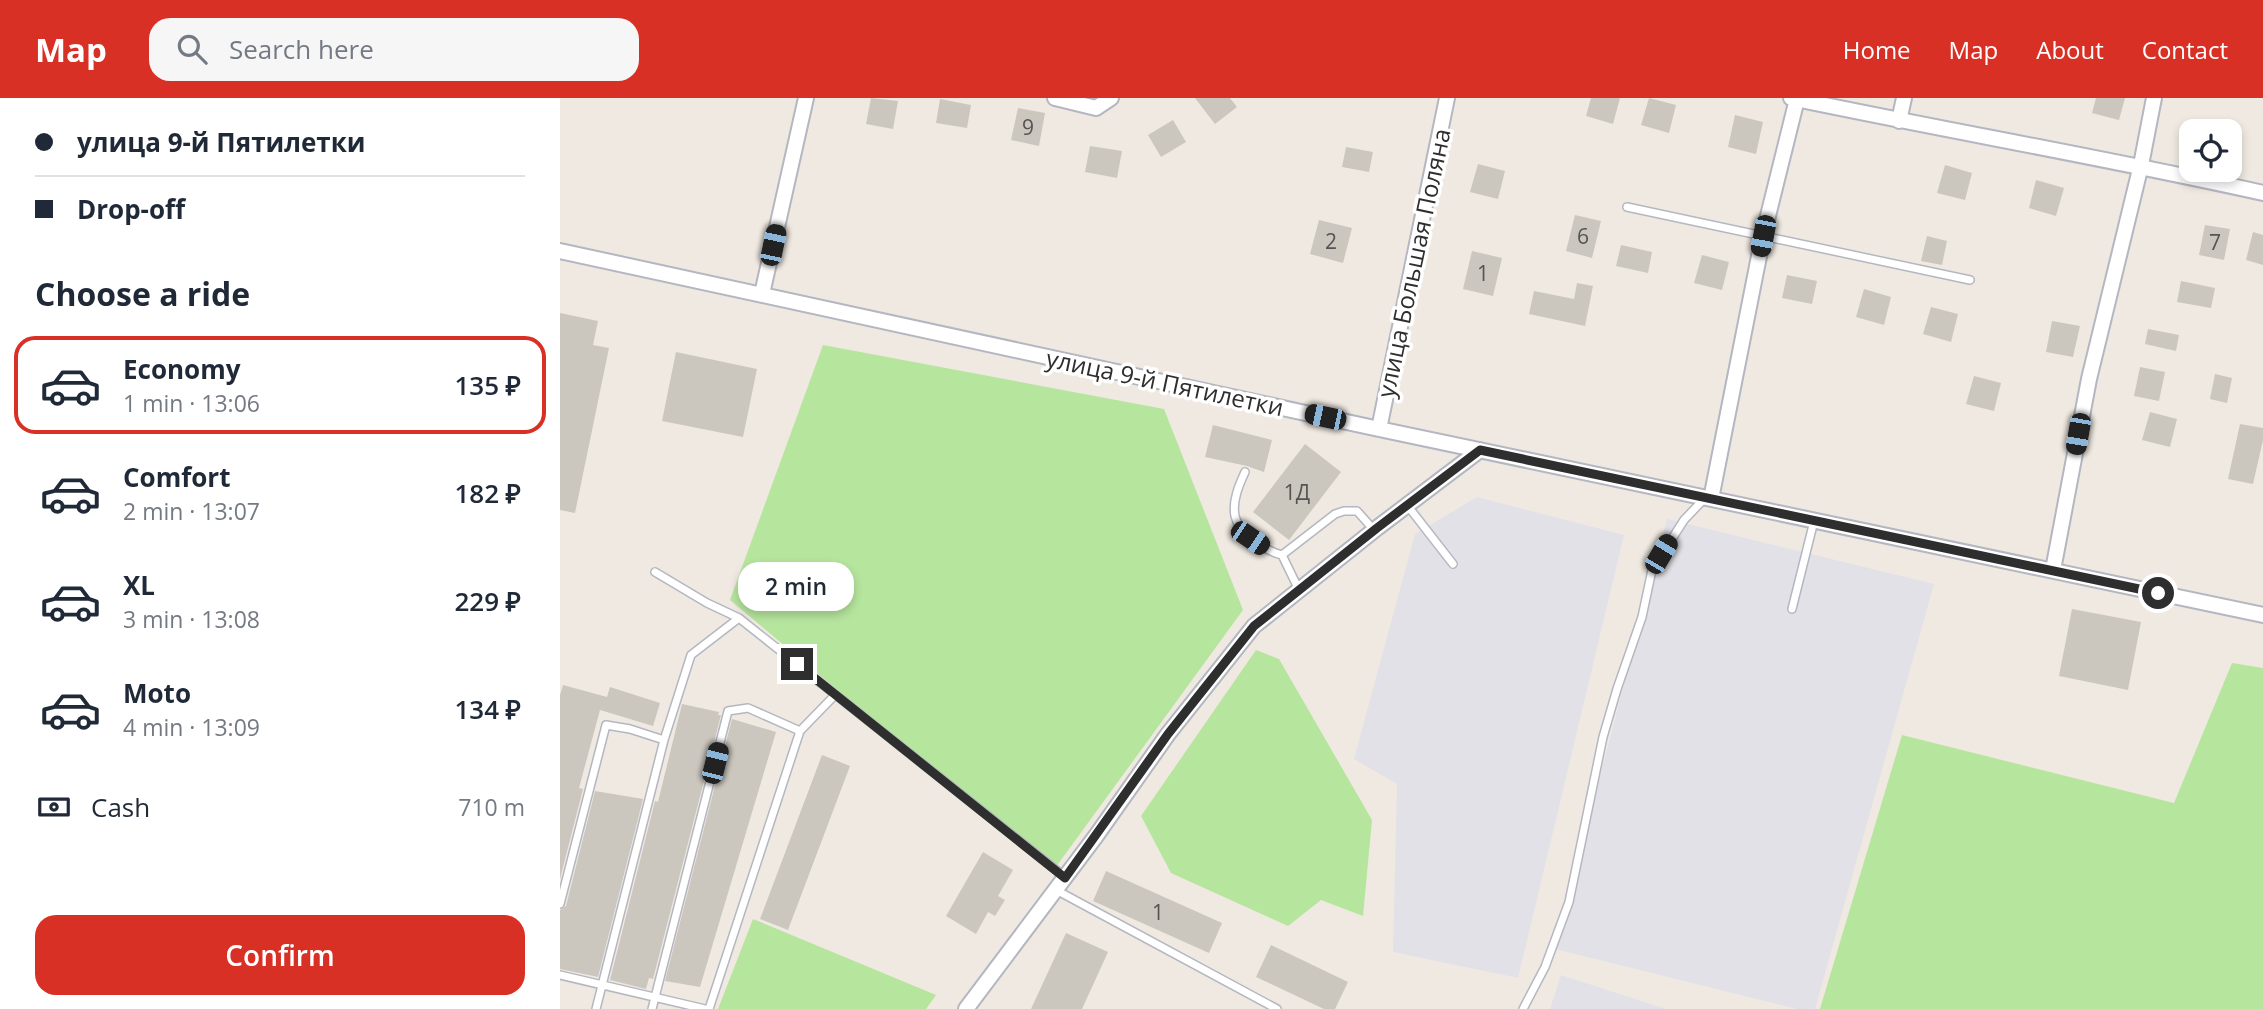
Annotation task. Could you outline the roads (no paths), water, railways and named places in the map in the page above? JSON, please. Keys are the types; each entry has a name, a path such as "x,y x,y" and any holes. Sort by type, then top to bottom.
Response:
{"street":[{"path":"762,294 806,98"},
{"path":"1055,98 1096,108 1111,98"},
{"name":"улица Большая Поляна","path":"1379,429 1447,98"},
{"path":"1899,121 1903,98"},
{"path":"2053,570 2089,379 2141,166 2154,98"},
{"path":"1708,498 1794,99 2141,166 2263,193"},
{"name":"улица 9-й Пятилетки","path":"560,251 1379,429 2263,615"},
{"path":"966,1009 1065,878 1168,734 1254,626 1480,450"}],"lane":[{"path":"1627,207 1970,280"},
{"path":"1245,472 1236,494 1235,518 1250,538 1271,552 1282,555 1299,590"},
{"path":"1523,1009 1545,967 1569,902 1604,737 1642,617 1652,570 1684,520 1708,498"},
{"path":"1407,505 1453,564"},
{"path":"1282,555 1335,514 1345,511 1357,511 1374,530"},
{"path":"1792,609 1814,520"},
{"path":"655,572 738,618 1065,878"},
{"path":"597,1009 664,740 691,655 738,618"},
{"path":"560,975 707,1009 800,731 835,695"},
{"path":"652,1009 728,711 748,708 800,731"},
{"path":"560,905 606,725 630,729 664,740"},
{"path":"1056,890 1277,1009"}]}
